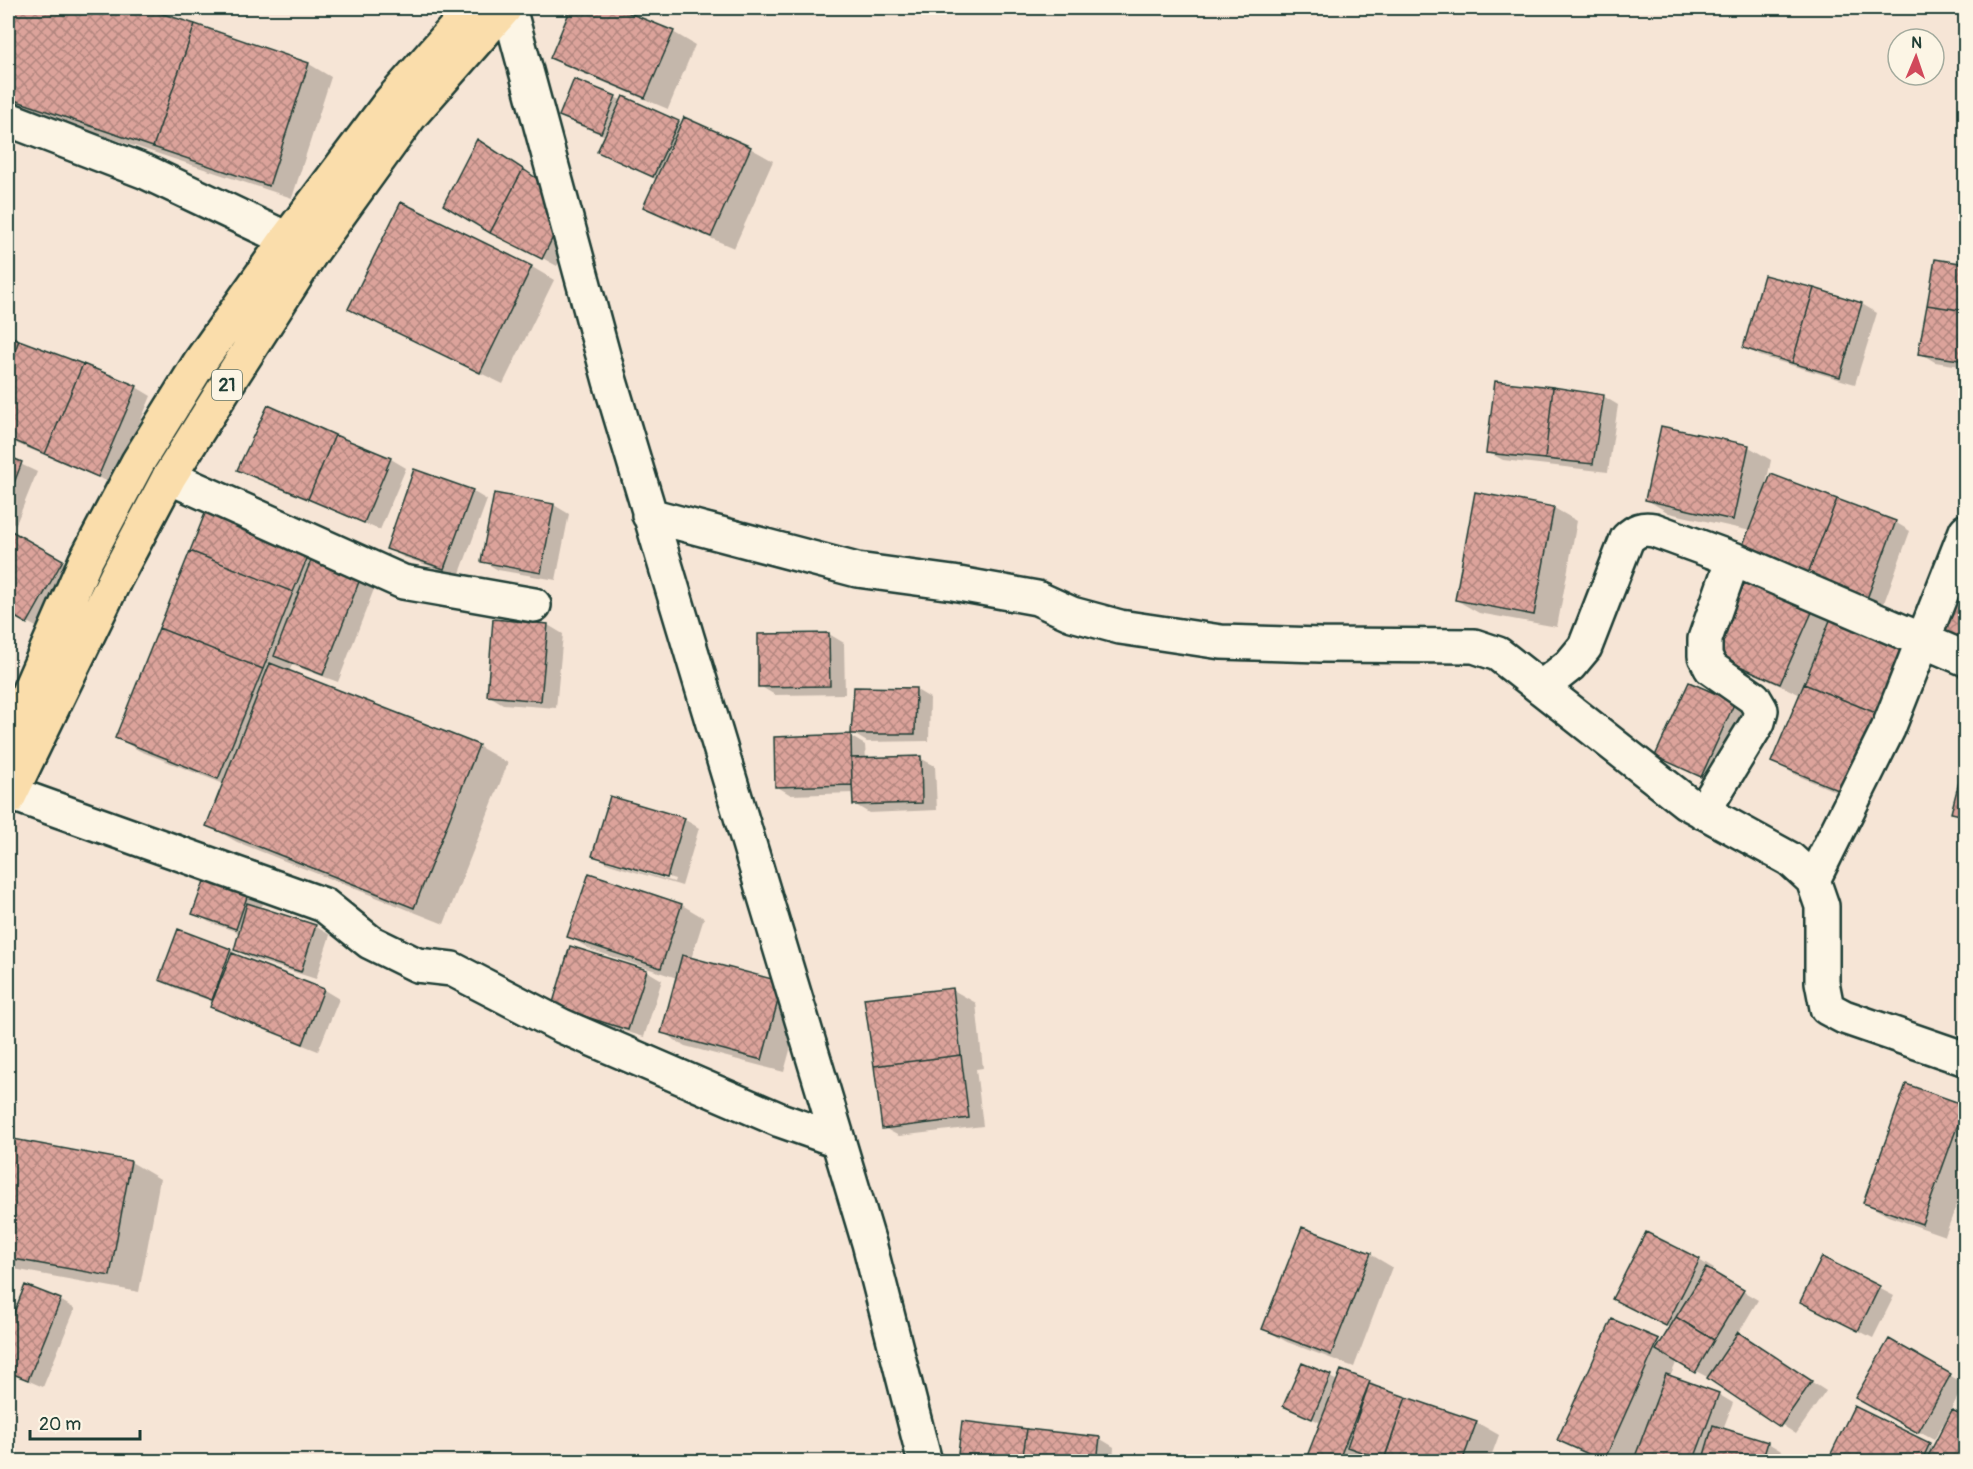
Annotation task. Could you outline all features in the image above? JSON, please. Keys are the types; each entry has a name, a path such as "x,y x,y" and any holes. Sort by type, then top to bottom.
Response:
{"highway":[{"name":"21","path":"9,796 116,577 298,248 391,101 473,8"},
{"name":"21","path":"9,732 85,562 138,462 200,362 410,116 507,8"}],"street":[{"path":"507,8 606,370 869,1243 925,1461"},
{"path":"8,119 146,172 298,248"},
{"path":"170,477 403,582 534,605"},
{"path":"650,515 856,570 953,583 1037,598 1072,614 1120,627 1221,642 1474,646 1497,654 1686,802 1790,859 1813,880 1822,906 1822,982 1827,1008 1844,1017 1965,1059"},
{"path":"1541,688 1570,665 1585,646 1627,539 1634,531 1644,529 1654,530 1733,560 1965,659"},
{"path":"1813,880 1888,729 1965,531"},
{"path":"1703,812 1758,722 1761,710 1754,698 1712,668 1705,656 1705,639 1733,560"},
{"path":"9,796 324,905 369,942 417,965 452,969 562,1026 780,1120 837,1140"}],"building":[{"path":"8,8 144,8 195,24 153,147 8,98"},
{"path":"571,8 617,8 674,31 645,98 550,58"},
{"path":"195,24 309,63 269,186 153,147"},
{"path":"574,79 616,96 601,133 559,116"},
{"path":"623,96 679,121 653,177 597,152"},
{"path":"684,117 751,147 711,237 643,207"},
{"path":"477,139 523,169 490,233 443,205"},
{"path":"523,169 546,185 554,235 542,259 490,233"},
{"path":"401,202 532,266 480,373 348,309"},
{"path":"1935,259 1966,264 1966,311 1927,305"},
{"path":"1764,275 1814,288 1792,363 1743,348"},
{"path":"1814,288 1862,303 1840,377 1792,363"},
{"path":"1927,305 1966,311 1966,361 1918,354"},
{"path":"8,335 19,340 8,370"},
{"path":"19,340 83,364 45,454 8,438 8,370"},
{"path":"83,364 137,386 98,477 45,454"},
{"path":"1495,381 1553,387 1545,459 1486,453"},
{"path":"1553,387 1604,395 1593,464 1545,459"},
{"path":"268,405 335,435 308,499 237,470"},
{"path":"1661,426 1749,445 1733,520 1645,500"},
{"path":"335,435 391,458 364,523 308,499"},
{"path":"8,456 22,462 8,499"},
{"path":"414,469 473,490 444,569 386,549"},
{"path":"1771,474 1837,499 1805,581 1739,555"},
{"path":"1475,492 1554,507 1534,615 1455,600"},
{"path":"494,493 554,504 541,573 481,562"},
{"path":"1837,499 1896,521 1865,604 1805,581"},
{"path":"208,506 312,547 293,592 190,551"},
{"path":"8,529 63,560 27,624 8,613"},
{"path":"190,551 293,592 263,669 159,628"},
{"path":"313,555 362,574 323,675 274,656"},
{"path":"1962,571 1966,572 1966,651 1942,646"},
{"path":"1746,580 1813,610 1780,684 1713,654"},
{"path":"1833,613 1904,643 1876,713 1804,684"},
{"path":"493,619 548,624 541,701 487,696"},
{"path":"159,628 263,669 218,779 115,738"},
{"path":"829,633 830,686 758,687 758,634"},
{"path":"270,663 479,745 414,908 206,826"},
{"path":"1689,682 1735,702 1701,777 1655,756"},
{"path":"1804,684 1876,713 1843,792 1771,762"},
{"path":"854,687 916,688 915,734 851,734"},
{"path":"851,734 852,785 775,787 774,737"},
{"path":"1966,754 1966,816 1951,813"},
{"path":"921,756 922,803 853,805 851,758"},
{"path":"610,796 685,818 667,878 592,856"},
{"path":"207,873 250,888 236,929 192,914"},
{"path":"589,873 682,904 661,968 567,937"},
{"path":"247,903 316,925 301,972 234,950"},
{"path":"178,929 231,949 212,1000 159,980"},
{"path":"570,946 647,970 628,1030 552,1006"},
{"path":"232,953 324,989 303,1044 210,1007"},
{"path":"682,955 783,982 762,1060 661,1033"},
{"path":"953,988 961,1055 874,1066 864,998"},
{"path":"961,1055 969,1118 882,1129 874,1066"},
{"path":"1906,1084 1965,1105 1922,1224 1863,1203"},
{"path":"8,1138 131,1161 110,1276 8,1258"},
{"path":"1302,1227 1371,1253 1331,1355 1262,1329"},
{"path":"1646,1232 1700,1259 1666,1326 1612,1299"},
{"path":"1822,1257 1880,1286 1858,1331 1800,1302"},
{"path":"1706,1268 1744,1290 1714,1340 1676,1317"},
{"path":"25,1285 61,1299 28,1380 8,1372 8,1328"},
{"path":"1676,1317 1714,1340 1695,1373 1656,1350"},
{"path":"1612,1319 1659,1339 1604,1461 1557,1440"},
{"path":"1738,1332 1812,1381 1780,1427 1707,1378"},
{"path":"1889,1339 1951,1374 1918,1433 1855,1398"},
{"path":"1302,1363 1331,1375 1312,1419 1283,1406"},
{"path":"1341,1370 1370,1381 1338,1462 1321,1462 1307,1456"},
{"path":"1666,1374 1719,1393 1693,1462 1633,1462"},
{"path":"1369,1384 1406,1397 1384,1460 1347,1447"},
{"path":"1406,1397 1477,1421 1462,1462 1383,1462"},
{"path":"1854,1406 1930,1443 1921,1462 1827,1462"},
{"path":"1952,1410 1966,1417 1966,1462 1925,1462"},
{"path":"962,1421 1027,1429 1022,1462 957,1462"},
{"path":"1713,1425 1768,1442 1762,1462 1702,1462"},
{"path":"1027,1429 1100,1437 1097,1462 1022,1462"}]}
